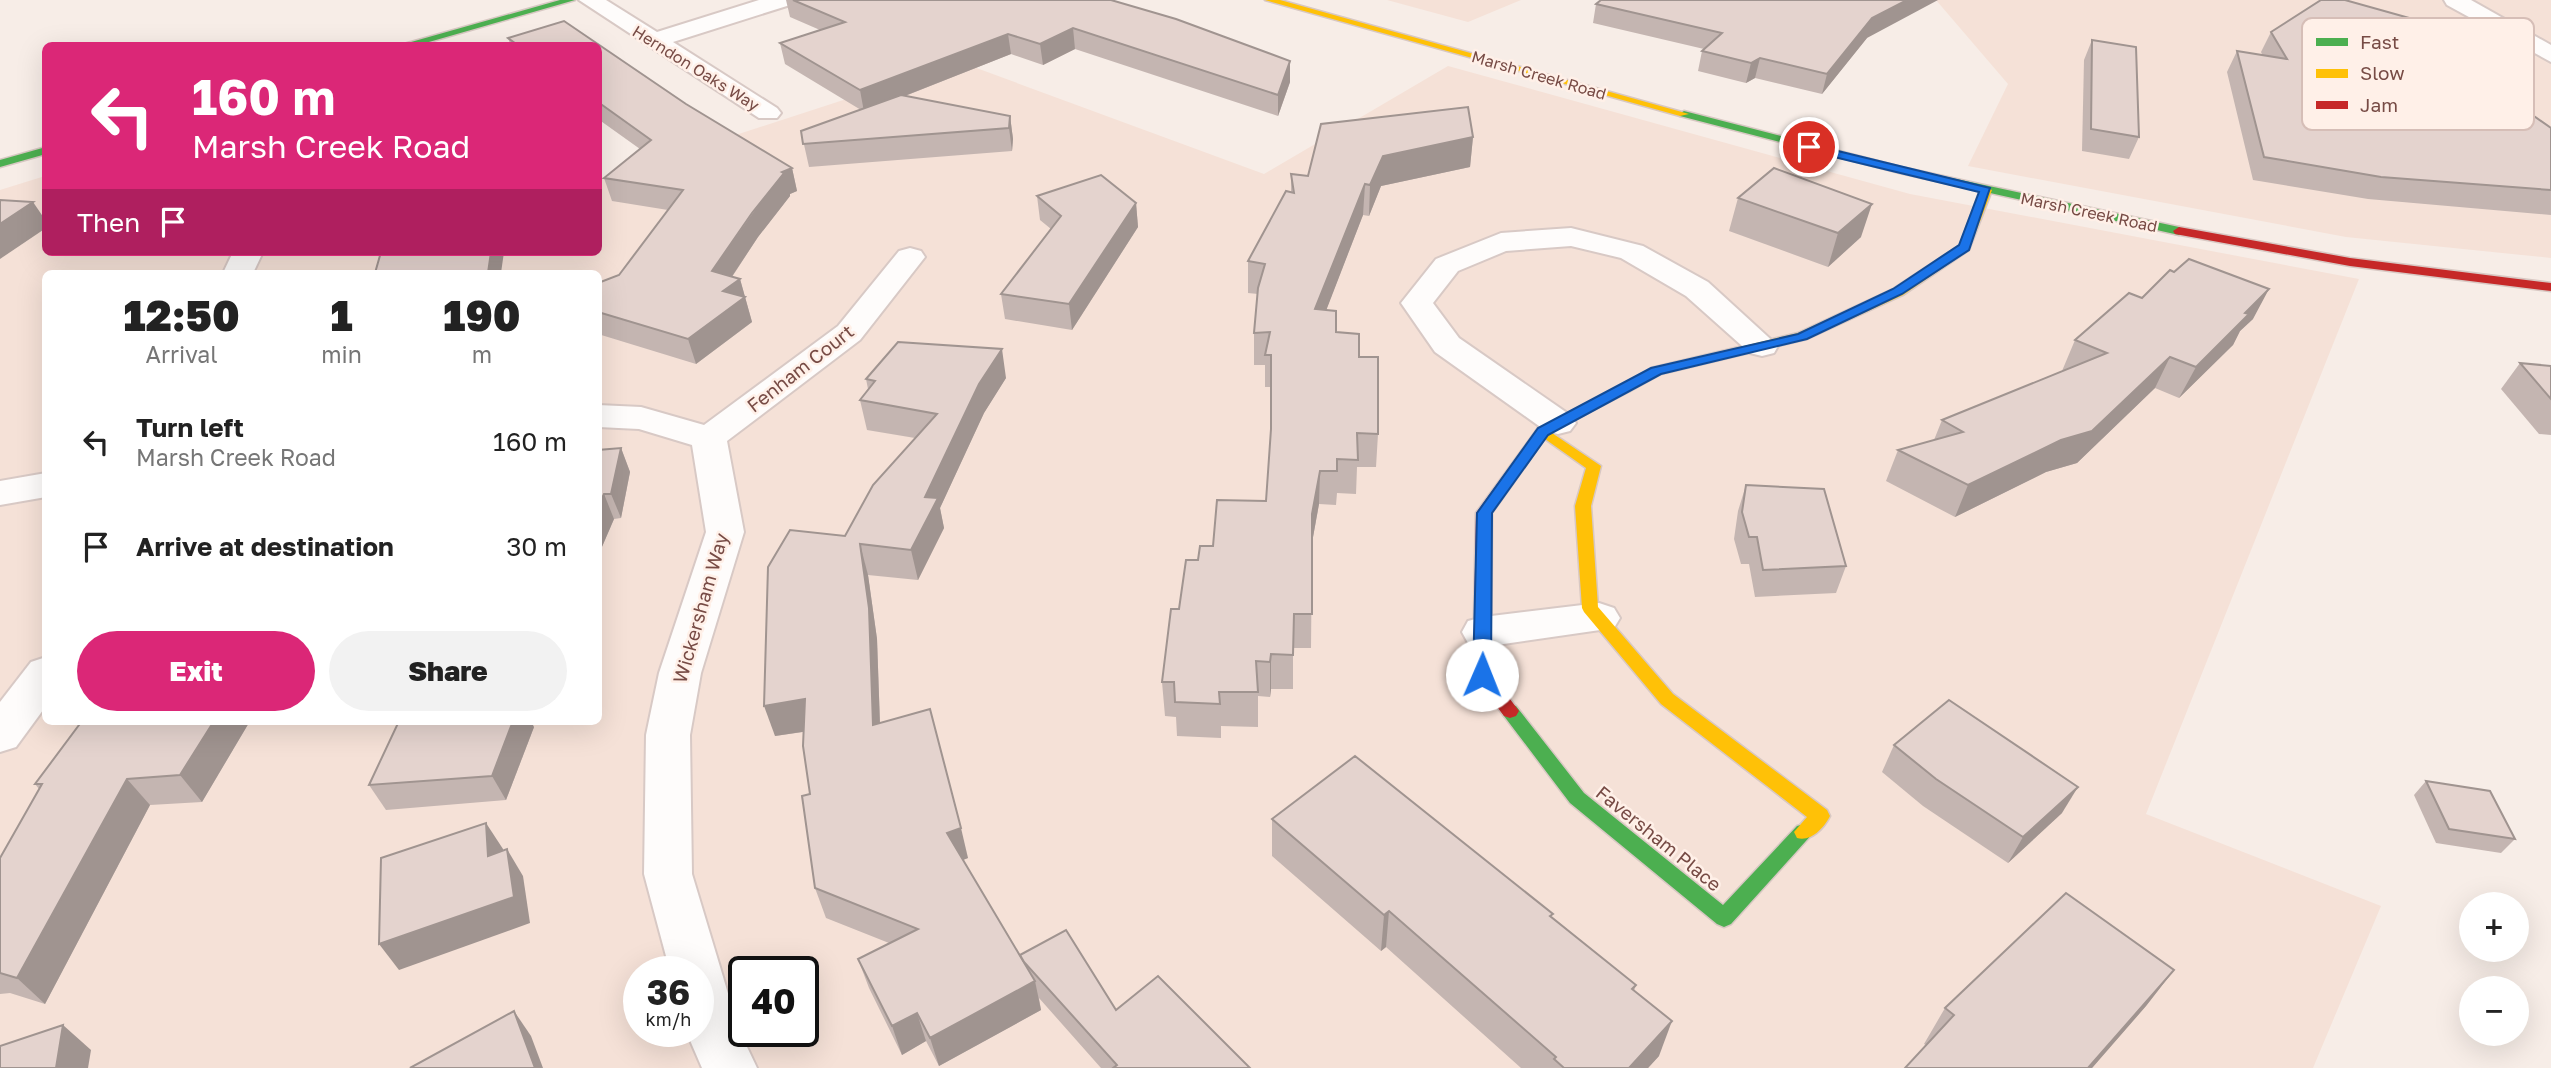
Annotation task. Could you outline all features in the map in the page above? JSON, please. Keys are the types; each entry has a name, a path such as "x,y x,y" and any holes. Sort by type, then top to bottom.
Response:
{"street":[{"path":"417,42 570,0"},
{"name":"Herndon Oaks Way","path":"590,0 768,113"},
{"path":"653,41 782,0"},
{"path":"2455,0 2486,18"},
{"name":"Marsh Creek Road","path":"1277,1 1674,113 1986,190 2283,251 2400,269 2551,287"},
{"path":"2534,45 2551,55"},
{"path":"0,164 42,151"},
{"name":"Faversham Place","path":"1550,427 1594,466 1583,506 1590,608 1667,699 1820,816 1724,918 1577,798 1482,675 1484,513 1550,427 1656,371 1802,337 1898,292 1965,247 1986,190"},
{"path":"1550,427 1447,345 1417,303 1447,265 1501,242 1571,237 1632,251 1697,289 1762,346"},
{"name":"Fenham Court","path":"709,439 849,333 910,257"},
{"path":"602,416 641,418 709,439"},
{"name":"Wickersham Way","path":"692,956 668,874 668,735 683,660 725,532 709,439"},
{"path":"0,493 42,486"},
{"path":"1483,632 1599,618"},
{"path":"0,735 42,678"},
{"path":"714,1031 730,1068"}],"shaded area":[{"path":"1387,0 1521,0 1468,22"},
{"path":"1936,0 2551,0 2551,258 2346,237 1968,166 2008,84"},
{"path":"960,62 1264,174 1448,66 1910,194 2359,279 2146,814 2381,906 2313,1068 0,1068 0,190 42,177 42,256 602,256 602,176 604,178"}],"building":[{"path":"793,0 1111,0 1176,19 1290,61 1278,95 1073,28 1040,44 1008,34 860,90 780,43 845,22"},
{"path":"1601,0 1907,0 1872,18 1827,74 1760,58 1751,63 1702,51 1722,33 1596,4"},
{"path":"2321,0 2345,0 2409,18 2302,18 2302,130 2534,130 2534,116 2551,128 2551,190 2381,177 2264,157 2237,51 2287,59 2271,32"},
{"path":"564,21 595,42 514,42 508,38"},
{"path":"2092,40 2136,47 2139,137 2091,129"},
{"path":"602,47 686,104 792,168 782,172 784,173 752,213 712,271 740,279 723,291 745,297 688,339 602,313 602,281 619,275 683,190 604,178 651,140 602,105"},
{"path":"901,95 1010,116 1009,128 803,144 801,131"},
{"path":"1468,107 1473,137 1383,156 1370,185 1365,184 1315,309 1336,311 1336,332 1359,334 1359,357 1378,357 1378,434 1357,433 1358,460 1337,459 1337,471 1320,471 1312,514 1312,614 1294,614 1293,655 1271,654 1270,662 1256,661 1258,692 1219,692 1220,704 1175,702 1174,682 1162,682 1171,609 1179,609 1186,560 1198,560 1200,546 1213,546 1217,500 1266,501 1271,429 1271,355 1265,355 1270,332 1254,333 1258,288 1265,264 1248,261 1286,191 1294,193 1291,174 1308,176 1321,124"},
{"path":"1774,168 1872,204 1838,233 1738,198"},
{"path":"1101,175 1136,203 1069,304 1001,294 1061,216 1037,196"},
{"path":"0,200 33,202 0,224"},
{"path":"380,256 490,256 488,270 376,270"},
{"path":"2189,259 2269,289 2245,313 2249,314 2196,367 2170,357 2092,431 2061,440 1968,485 1898,450 1963,432 1942,420 2107,353 2075,340 2129,293 2142,298 2170,270 2174,272"},
{"path":"898,342 1002,349 979,384 925,497 938,498 911,550 860,544 869,608 873,725 930,709 961,828 947,833 1035,981 930,1038 917,1013 892,1026 858,959 918,929 815,888 802,796 810,794 803,746 805,699 764,706 768,567 790,530 845,536 873,485 937,414 860,400 875,381 866,379"},
{"path":"2520,363 2551,366 2551,399"},
{"path":"621,448 611,494 604,494 602,498 602,450"},
{"path":"1746,485 1824,489 1846,566 1763,570 1757,537 1749,537 1742,512"},
{"path":"1949,700 2078,787 2023,837 1936,779 1894,745"},
{"path":"79,725 211,725 180,775 127,779 17,978 0,973 0,858 42,784 35,784"},
{"path":"397,725 511,725 492,776 369,785"},
{"path":"1355,756 1553,914 1550,916 1636,985 1632,989 1672,1021 1629,1068 1564,1068 1554,1059 1556,1057 1389,911 1384,915 1272,819"},
{"path":"2426,781 2490,791 2515,839 2449,829"},
{"path":"486,823 488,856 507,849 514,897 379,944 381,858"},
{"path":"2066,893 2174,970 2088,1068 1905,1068 1954,1015 1945,1008"},
{"path":"1066,930 1116,1010 1158,976 1250,1068 1113,1068 1117,1065 1020,955"},
{"path":"514,1011 535,1068 410,1068"},
{"path":"63,1025 56,1068 0,1068 0,1046"}],"traffic: fast":[{"path":"417,42 570,0"},
{"path":"1684,114 1900,170 2179,231"},
{"path":"0,164 42,151"},
{"path":"1510,711 1577,798 1724,918 1804,832"}],"traffic: slow":[{"path":"1270,0 1684,114"},
{"path":"1625,388 1656,371 1802,336 1898,292 1965,247 1986,190"},
{"path":"1543,431 1594,466 1583,506 1590,608 1667,699 1820,816 1804,832"}],"traffic: jam":[{"path":"2179,231 2350,262 2551,287"},
{"path":"1510,711 1482,675 1484,513 1543,431 1625,388"}],"route":[{"path":"1482,675 1484,513 1543,431 1656,371 1802,337 1898,292 1965,247 1986,190 1809,147"}]}
